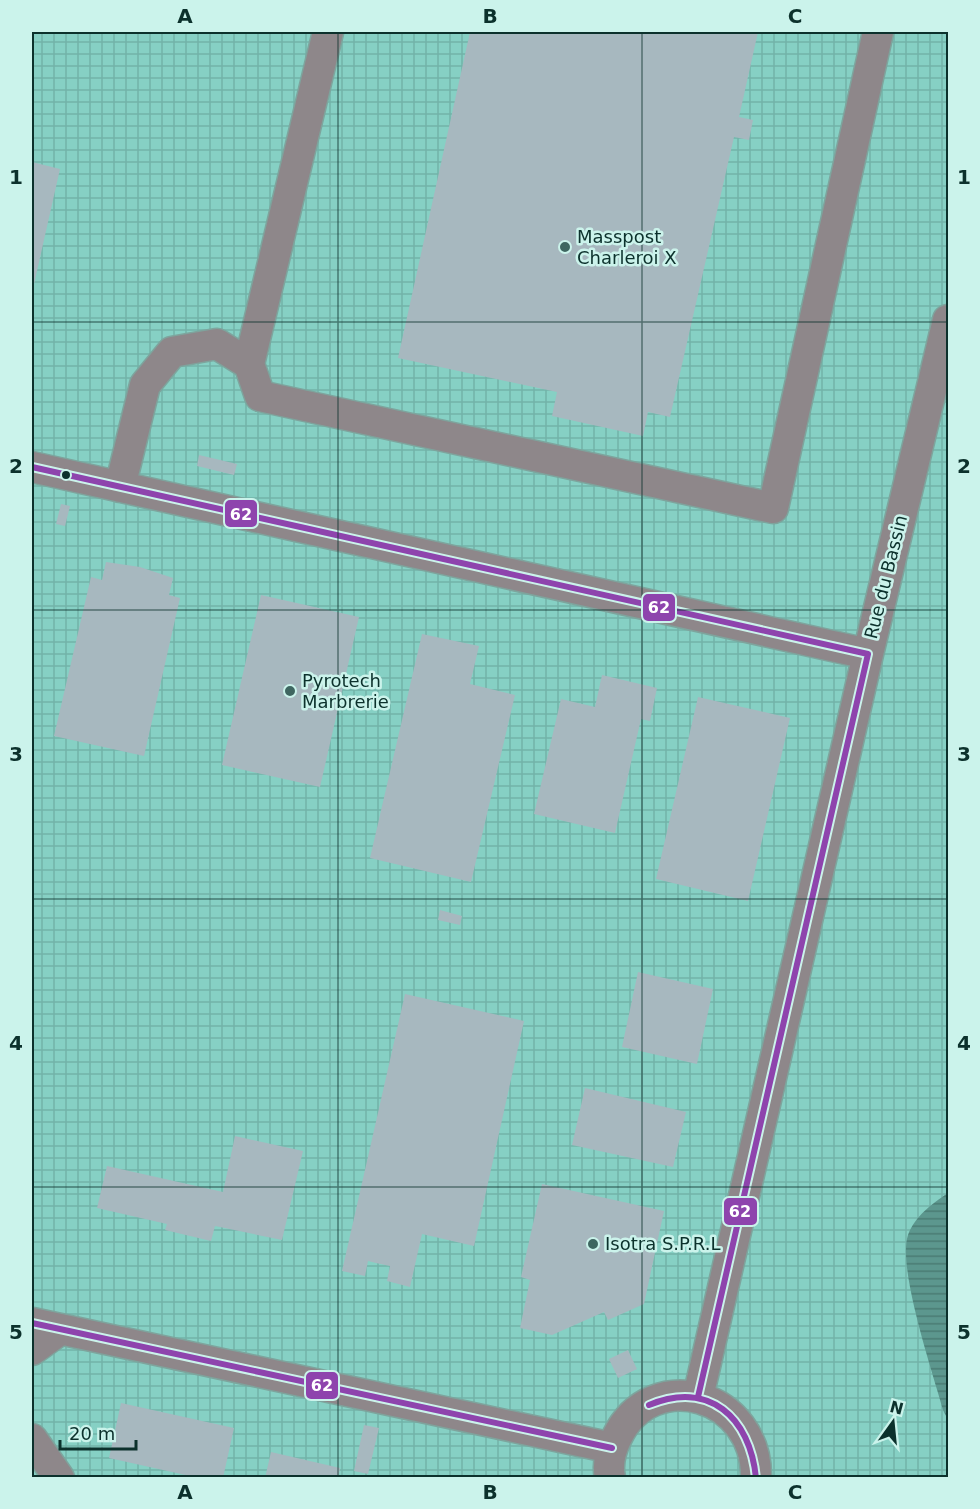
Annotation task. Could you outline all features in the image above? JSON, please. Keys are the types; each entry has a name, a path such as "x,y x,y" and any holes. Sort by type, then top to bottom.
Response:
{"street":[{"path":"328,32 249,364 260,396 773,508 878,32"},
{"name":"Rue du Bassin","path":"698,1397 868,654 948,320"},
{"path":"120,487 145,385 172,352 217,344 249,364"},
{"path":"32,467 868,654"},
{"path":"32,1323 612,1448"},
{"path":"32,1350 61,1329"},
{"path":"610,1478 612,1448 621,1428 636,1412 655,1401 676,1396 698,1397 719,1406 737,1420 750,1438 756,1460 756,1478"},
{"path":"32,1439 59,1478"}],"shaded area":[{"path":"32,32 948,32 948,1477 32,1477"},
{"path":"948,1193 948,1420 943,1410 918,1321 907,1271 906,1250 908,1235 915,1222 930,1206"}],"building":[{"name":"Masspost Charleroi X","path":"470,32 758,32 739,117 753,120 749,140 734,137 670,417 648,412 643,436 552,416 557,392 398,358"},
{"path":"32,162 60,169 32,293"},
{"path":"199,455 237,464 234,475 197,466"},
{"path":"61,504 70,506 65,526 56,524"},
{"path":"106,562 140,567 173,578 169,595 180,598 144,756 54,736 91,577 102,580"},
{"name":"Pyrotech Marbrerie","path":"261,595 359,617 320,787 222,765"},
{"path":"422,634 479,646 470,684 515,695 471,882 370,858"},
{"path":"602,675 657,688 650,721 641,719 615,833 534,814 561,699 595,707"},
{"path":"698,697 790,718 748,901 656,879"},
{"path":"440,910 462,916 460,925 438,920"},
{"path":"638,972 713,989 697,1064 622,1047"},
{"path":"405,994 524,1021 474,1246 422,1234 410,1287 387,1281 390,1266 368,1261 365,1276 342,1271"},
{"path":"585,1088 686,1112 673,1167 572,1145"},
{"path":"235,1136 303,1151 282,1240 215,1226 211,1241 165,1230 167,1224 97,1208 107,1166 223,1192"},
{"name":"Isotra S.P.R.L","path":"542,1184 664,1211 644,1304 608,1320 604,1312 552,1335 520,1328 530,1280 521,1277"},
{"path":"628,1350 637,1369 618,1378 609,1359"},
{"path":"121,1403 234,1428 223,1478 199,1478 109,1458"},
{"path":"364,1425 379,1428 368,1474 354,1471"},
{"path":"271,1452 340,1468 338,1478 265,1478"}],"transit line":[{"name":"62","path":"32,467 868,654"},
{"name":"62","path":"698,1397 868,654"},
{"name":"62","path":"32,1323 612,1448"},
{"name":"62","path":"649,1405 671,1398 690,1397 708,1401 723,1409 745,1437 752,1456 756,1478"}],"place":[{"name":"Masspost Charleroi X","path":"565,247"},
{"name":"Pyrotech Marbrerie","path":"290,691"},
{"name":"Isotra S.P.R.L","path":"593,1244"}]}
